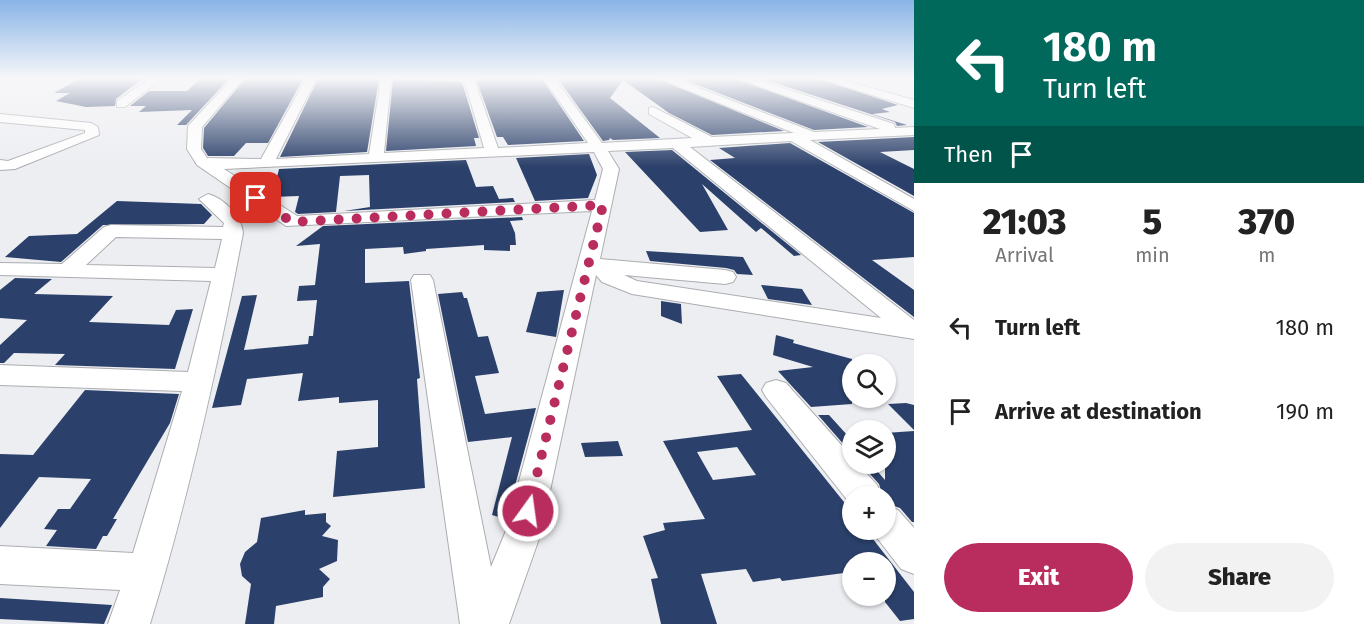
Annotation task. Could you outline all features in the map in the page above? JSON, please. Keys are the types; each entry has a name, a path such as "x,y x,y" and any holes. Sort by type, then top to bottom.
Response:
{"street":[{"path":"211,108 195,126 194,150 202,162 292,222 603,205"},
{"path":"266,164 296,108"},
{"path":"376,157 382,108"},
{"path":"478,108 492,151"},
{"path":"488,624 523,533 595,265 603,205 611,169 570,108"},
{"path":"741,108 816,137"},
{"path":"833,108 910,133"},
{"path":"653,111 712,143"},
{"path":"0,118 91,127 92,135 9,166 0,165"},
{"path":"202,162 226,165 266,164 492,151 910,133"},
{"path":"795,138 914,206"},
{"path":"677,144 913,331"},
{"path":"129,624 147,573 199,382 233,233 233,222 208,199"},
{"path":"67,271 111,231 233,233"},
{"path":"595,265 632,287 913,331"},
{"path":"595,265 725,277"},
{"path":"0,269 224,275"},
{"path":"422,280 481,624"},
{"path":"0,375 199,382"},
{"path":"776,390 857,486"},
{"path":"896,534 914,556"},
{"path":"0,565 147,573"}],"building":[{"path":"144,108 202,108 186,125 177,125 192,110 139,112"},
{"path":"221,108 287,108 268,143 246,143 234,156 208,156 203,148 204,128"},
{"path":"304,108 374,108 367,152 280,157"},
{"path":"390,108 470,108 479,138 474,138 476,146 386,151"},
{"path":"487,108 562,108 584,141 508,145 503,137 497,137"},
{"path":"579,108 623,108 660,138 613,140 610,138 603,141"},
{"path":"662,108 729,108 784,131 712,135"},
{"path":"757,108 816,108 868,127 814,130"},
{"path":"852,108 886,108 882,109 890,112 872,114 907,125 897,126 895,122"},
{"path":"914,137 914,150 880,152 914,169 914,196 818,142"},
{"path":"790,143 914,213 914,257 872,260 914,290 914,317 710,160 735,158 719,148"},
{"path":"672,150 801,255 794,256 761,228 756,232 702,184 728,230 700,232 625,152"},
{"path":"589,154 597,175 588,198 535,201 516,158"},
{"path":"466,160 476,187 493,186 499,199 513,198 515,202 344,211 370,207 369,175 340,176 336,212 298,214 295,212 299,196 272,197 279,169"},
{"path":"117,201 201,204 212,215 204,224 103,225 61,262 5,257 29,236 77,234"},
{"path":"522,217 523,220 510,221 515,233 516,245 510,245 510,251 484,250 484,245 426,249 426,251 404,254 403,247 365,249 365,283 409,281 420,378 417,379 425,488 333,497 337,451 378,447 378,400 339,403 339,397 298,401 303,373 247,379 241,405 212,408 242,296 257,295 244,350 308,344 309,336 313,336 317,300 297,301 299,286 315,285 320,244 296,246 323,226"},
{"path":"646,251 743,257 753,275 737,274 734,270 726,268 650,261"},
{"path":"15,278 52,279 34,294 113,296 89,322 169,325 176,310 193,309 175,369 55,365 65,354 14,353 4,363 0,363 0,345 27,320 0,318 0,290"},
{"path":"761,285 802,289 812,305 768,299"},
{"path":"564,290 556,337 526,332 537,292"},
{"path":"462,292 464,298 467,298 478,337 488,336 499,373 475,376 485,414 536,408 506,519 492,515 512,437 468,442 438,294"},
{"path":"661,301 681,304 682,324 661,316"},
{"path":"776,335 794,340 793,343 842,356 842,405 811,407 778,371 813,367 773,355"},
{"path":"741,374 842,500 842,540 874,540 883,552 842,552 842,573 782,581 780,578 753,582 746,569 701,574 717,624 661,624 651,579 658,578 643,536 665,530 663,523 705,519 663,441 752,430 717,376","holes":["737,447 756,475 713,480 697,452"]},
{"path":"85,390 179,394 170,423 113,519 117,519 107,536 103,536 96,549 46,546 57,530 44,529 58,509 70,509 91,479 39,477 0,528 0,454 33,455"},
{"path":"896,404 914,405 914,430 892,408 896,408"},
{"path":"818,415 829,415 842,429 842,443"},
{"path":"914,431 914,522 896,507 896,486 880,486 870,474 880,474 885,480 885,474 896,474 896,432"},
{"path":"618,441 623,456 585,457 581,443"},
{"path":"305,510 305,515 326,513 326,522 331,526 322,536 338,540 337,561 319,569 330,579 323,587 323,597 276,606 274,624 245,624 251,584 242,576 240,564 245,552 257,542 261,518"},
{"path":"896,569 914,592 914,619 900,621 888,606 896,606"},
{"path":"0,598 112,605 104,624 0,619"}],"route":[{"path":"256,198 292,222 603,205 528,511"}]}
